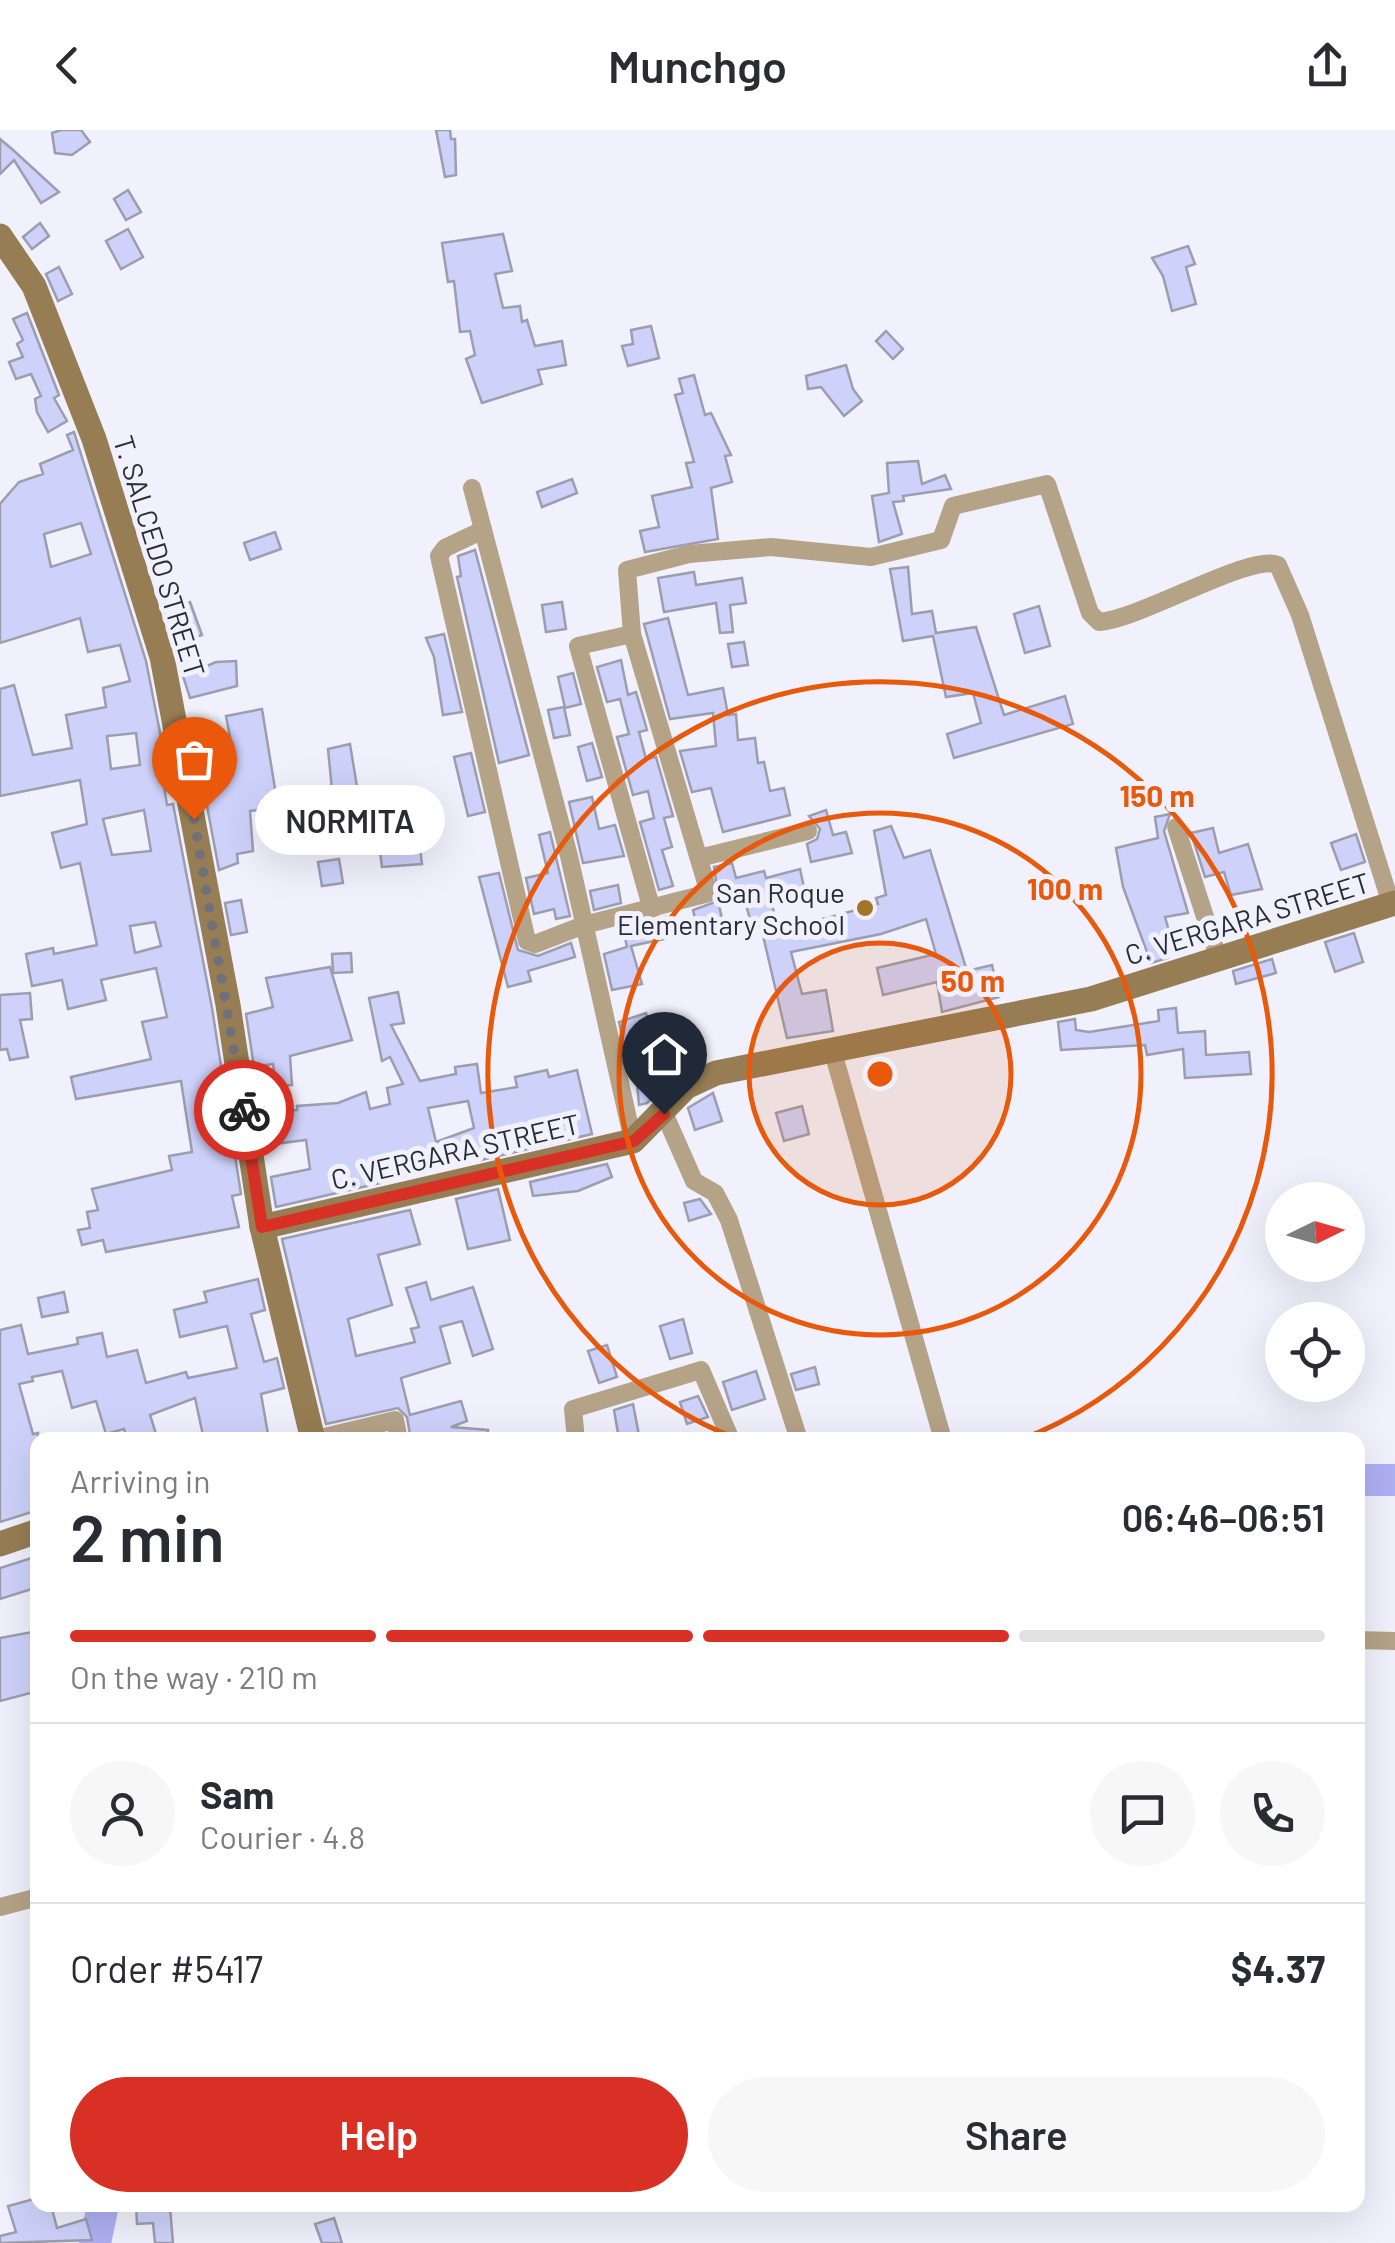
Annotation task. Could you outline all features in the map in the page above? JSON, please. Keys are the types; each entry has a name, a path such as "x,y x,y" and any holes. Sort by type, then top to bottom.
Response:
{"street":[{"name":"T. SALCEDO STREET","path":"0,236 34,286 94,439 162,657 228,1005 262,1227 313,1432"},
{"path":"483,530 445,548 438,556 527,941 534,944 584,925 710,893 632,634 627,570 689,554 771,547 870,557 941,540 954,506 1048,484 1090,614 1099,622 1112,621 1268,560 1278,565 1300,615 1393,904"},
{"path":"472,488 584,925 634,1141"},
{"path":"632,634 578,646 652,910"},
{"path":"1176,827 1218,957"},
{"path":"698,858 808,830"},
{"name":"C. VERGARA STREET","path":"262,1227 634,1141 686,1087 716,1073 1091,999 1393,904"},
{"path":"833,1052 941,1432"},
{"path":"664,1114 694,1181 714,1193 729,1220 797,1432"},
{"path":"575,1432 572,1409 701,1370 728,1432"},
{"path":"347,1432 395,1420 397,1432"},
{"path":"0,1544 30,1534"},
{"path":"1365,1640 1395,1641"},
{"path":"0,1907 30,1899"}],"building":[{"path":"81,130 90,142 72,155 55,153 52,133"},
{"path":"436,130 450,130 451,139 455,139 456,175 445,177"},
{"path":"0,139 59,192 41,203 14,160 0,174"},
{"path":"128,190 141,212 126,220 114,199"},
{"path":"40,223 49,236 32,249 23,237"},
{"path":"128,229 143,257 121,269 106,241"},
{"path":"503,234 512,271 495,274 503,308 520,306 522,322 527,320 535,346 562,341 566,365 538,370 542,384 482,403 466,359 475,355 470,331 460,332 454,281 448,282 442,243"},
{"path":"1188,246 1195,264 1186,267 1196,304 1172,311 1163,276 1152,258"},
{"path":"59,267 72,294 58,301 46,274"},
{"path":"27,313 59,395 54,398 67,421 48,432 37,412 35,399 41,396 31,374 16,379 9,362 23,357 17,344 23,340 13,319"},
{"path":"651,326 659,358 628,366 622,346 633,344 631,330"},
{"path":"886,331 903,349 893,359 876,341"},
{"path":"846,365 853,389 862,401 844,416 821,387 808,389 806,376"},
{"path":"694,375 705,415 711,413 731,455 725,456 732,482 711,488 718,539 645,552 640,531 659,527 652,496 692,487 686,463 694,462 675,395 683,393 679,379"},
{"path":"74,432 146,661 164,753 159,754 167,805 173,804 212,1008 241,1194 232,1196 239,1227 106,1252 103,1240 82,1245 78,1230 90,1228 87,1212 98,1210 92,1189 172,1170 169,1156 192,1152 181,1081 76,1099 71,1077 151,1059 142,1022 167,1017 156,968 101,980 106,1000 68,1009 62,980 32,986 26,954 53,948 54,954 97,945 80,863 61,868 52,833 87,824 80,780 0,796 0,689 14,685 33,755 72,748 66,715 106,707 103,688 130,681 120,645 88,652 80,618 0,643 0,504 19,482 43,474 40,464 73,450 67,435","holes":["81,523 91,554 51,567 44,534","136,733 140,765 111,769 107,736","144,810 151,851 112,855 103,819","155,922 161,946 135,953 130,926"]},
{"path":"918,461 922,484 945,475 951,489 903,496 904,501 893,502 902,534 879,542 872,496 889,493 887,463"},
{"path":"572,479 577,493 542,507 537,492"},
{"path":"275,532 281,549 250,560 244,543"},
{"path":"475,550 529,755 499,763 457,577 461,576 458,556"},
{"path":"908,567 912,614 932,611 936,633 976,627 1004,715 1065,696 1073,724 954,758 947,734 981,723 973,693 946,697 933,636 903,641 890,569"},
{"path":"694,572 696,585 742,578 746,603 730,605 733,632 720,633 716,603 664,612 658,578"},
{"path":"190,602 202,635 175,645 165,611"},
{"path":"562,602 566,629 546,632 542,605"},
{"path":"1039,606 1050,646 1025,653 1014,614"},
{"path":"668,618 688,695 723,688 728,715 736,714 738,740 755,738 758,763 764,762 770,791 784,788 790,815 723,832 711,788 692,792 680,751 716,746 713,713 670,719 644,624"},
{"path":"444,634 462,712 443,715 434,657 426,638"},
{"path":"744,642 748,665 732,667 728,644"},
{"path":"621,660 628,695 636,692 647,730 639,732 646,759 656,757 673,816 664,818 672,847 662,850 673,886 659,890 640,822 654,818 648,791 633,795 617,737 629,734 620,699 607,702 597,667"},
{"path":"236,661 237,686 190,698 183,676 216,662"},
{"path":"573,673 581,704 565,708 558,677"},
{"path":"564,707 570,735 554,738 548,710"},
{"path":"262,709 278,807 250,811 253,851 237,854 238,863 219,870 196,747 231,742 226,716"},
{"path":"592,743 602,777 587,781 578,747"},
{"path":"350,744 358,793 347,795 349,820 318,822 317,801 333,800 328,749"},
{"path":"471,753 485,812 468,816 454,757"},
{"path":"592,797 599,829 615,825 624,856 583,863 569,802"},
{"path":"415,803 422,864 382,867 380,852 395,850 388,808"},
{"path":"826,810 833,835 846,832 852,853 811,862 807,844 817,839 820,829 809,816"},
{"path":"1170,814 1164,831 1188,913 1165,917 1174,948 1166,950 1168,958 1151,963 1123,887 1116,848 1158,838 1155,817"},
{"path":"891,826 904,858 930,850 967,971 992,965 999,997 942,1012 937,982 883,995 877,968 936,954 926,919 881,934 791,952 802,994 826,990 833,1031 787,1038 761,927 753,929 743,895 719,900 714,867 732,863 736,878 764,871 766,878 800,869 805,892 771,901 778,928 827,918 878,904 876,898 886,895 874,831"},
{"path":"1213,828 1219,853 1248,844 1262,889 1231,895 1224,872 1205,877 1191,833"},
{"path":"550,832 570,916 556,919 554,909 534,914 526,878 548,873 539,835"},
{"path":"1356,834 1365,862 1341,870 1331,843"},
{"path":"339,859 343,883 322,886 318,862"},
{"path":"499,873 518,950 538,956 571,943 575,957 528,971 531,981 508,987 479,877"},
{"path":"618,885 621,903 594,910 590,891"},
{"path":"241,900 247,932 231,935 225,903"},
{"path":"718,901 724,927 698,932 693,910"},
{"path":"665,917 669,938 631,946 642,984 612,990 604,954 627,947 623,928"},
{"path":"1354,933 1363,962 1335,972 1325,942"},
{"path":"351,953 352,972 333,973 332,954"},
{"path":"1272,959 1276,973 1236,984 1233,971"},
{"path":"330,967 352,1040 290,1056 292,1085 276,1086 273,1064 254,1067 246,1014 273,1007 266,978"},
{"path":"398,992 404,1023 391,1025 420,1081 456,1074 455,1067 477,1064 481,1093 517,1087 515,1077 547,1070 549,1077 577,1070 592,1134 481,1160 479,1152 380,1183 276,1207 271,1177 310,1169 306,1140 266,1145 261,1115 297,1110 297,1106 338,1103 366,1092 370,1109 390,1104 387,1088 403,1084 390,1057 382,1061 369,998","holes":["468,1101 474,1128 436,1142 428,1108"]},
{"path":"30,993 32,1019 20,1020 28,1057 10,1060 7,1049 0,1050 0,995"},
{"path":"1176,1008 1178,1033 1205,1031 1206,1055 1249,1052 1251,1074 1185,1078 1183,1049 1147,1055 1145,1045 1061,1050 1058,1022 1075,1019 1076,1030 1089,1032 1159,1021 1158,1010"},
{"path":"646,1013 667,1083 647,1103 639,1105 634,1053 626,1055 619,1022"},
{"path":"713,1093 722,1121 695,1130 688,1108"},
{"path":"802,1106 809,1134 784,1141 776,1113"},
{"path":"607,1164 612,1177 578,1191 533,1196 530,1182"},
{"path":"498,1189 510,1240 468,1249 456,1199"},
{"path":"700,1199 711,1214 689,1221 684,1203"},
{"path":"410,1210 420,1244 378,1255 392,1305 348,1319 356,1356 415,1342 411,1329 419,1327 406,1288 426,1282 431,1300 473,1287 493,1349 473,1356 462,1321 440,1327 450,1363 401,1378 410,1415 461,1401 467,1421 451,1427 488,1432 410,1432 407,1417 398,1408 326,1424 282,1239"},
{"path":"258,1279 265,1310 251,1314 264,1362 277,1358 284,1388 261,1394 268,1432 202,1432 195,1398 150,1415 155,1432 105,1432 96,1401 72,1408 62,1371 32,1377 33,1381 19,1384 32,1432 30,1513 0,1522 0,1330 21,1325 28,1354 78,1344 77,1338 102,1333 107,1357 137,1350 146,1383 186,1372 188,1378 237,1368 227,1326 180,1337 174,1310 207,1302 204,1292"},
{"path":"64,1292 68,1312 42,1317 38,1298"},
{"path":"683,1319 692,1353 670,1359 660,1326"},
{"path":"607,1345 617,1377 599,1383 588,1351"},
{"path":"815,1367 819,1384 796,1390 791,1374"},
{"path":"756,1371 765,1399 732,1410 723,1382"},
{"path":"698,1396 708,1417 687,1424 680,1402"},
{"path":"633,1404 638,1432 618,1432 614,1410"},
{"path":"30,1559 30,1590 0,1599 0,1568"},
{"path":"30,1632 30,1693 0,1701 0,1638"},
{"path":"30,2200 30,2212 53,2212 57,2228 86,2219 92,2240 0,2243 0,2236 16,2232 8,2206"},
{"path":"136,2212 170,2212 173,2243 155,2243 153,2223 137,2224"},
{"path":"334,2218 342,2243 322,2243 315,2224"}],"waterway":[{"path":"1365,1480 1395,1480"},
{"path":"95,2243 102,2212"}],"way so far":[{"path":"194,819 244,1110"}],"place":[{"name":"NORMITA","path":"194,819"},
{"name":"San Roque Elementary School","path":"865,908"}],"route":[{"path":"244,1110 262,1227 634,1141 664,1114"}]}
